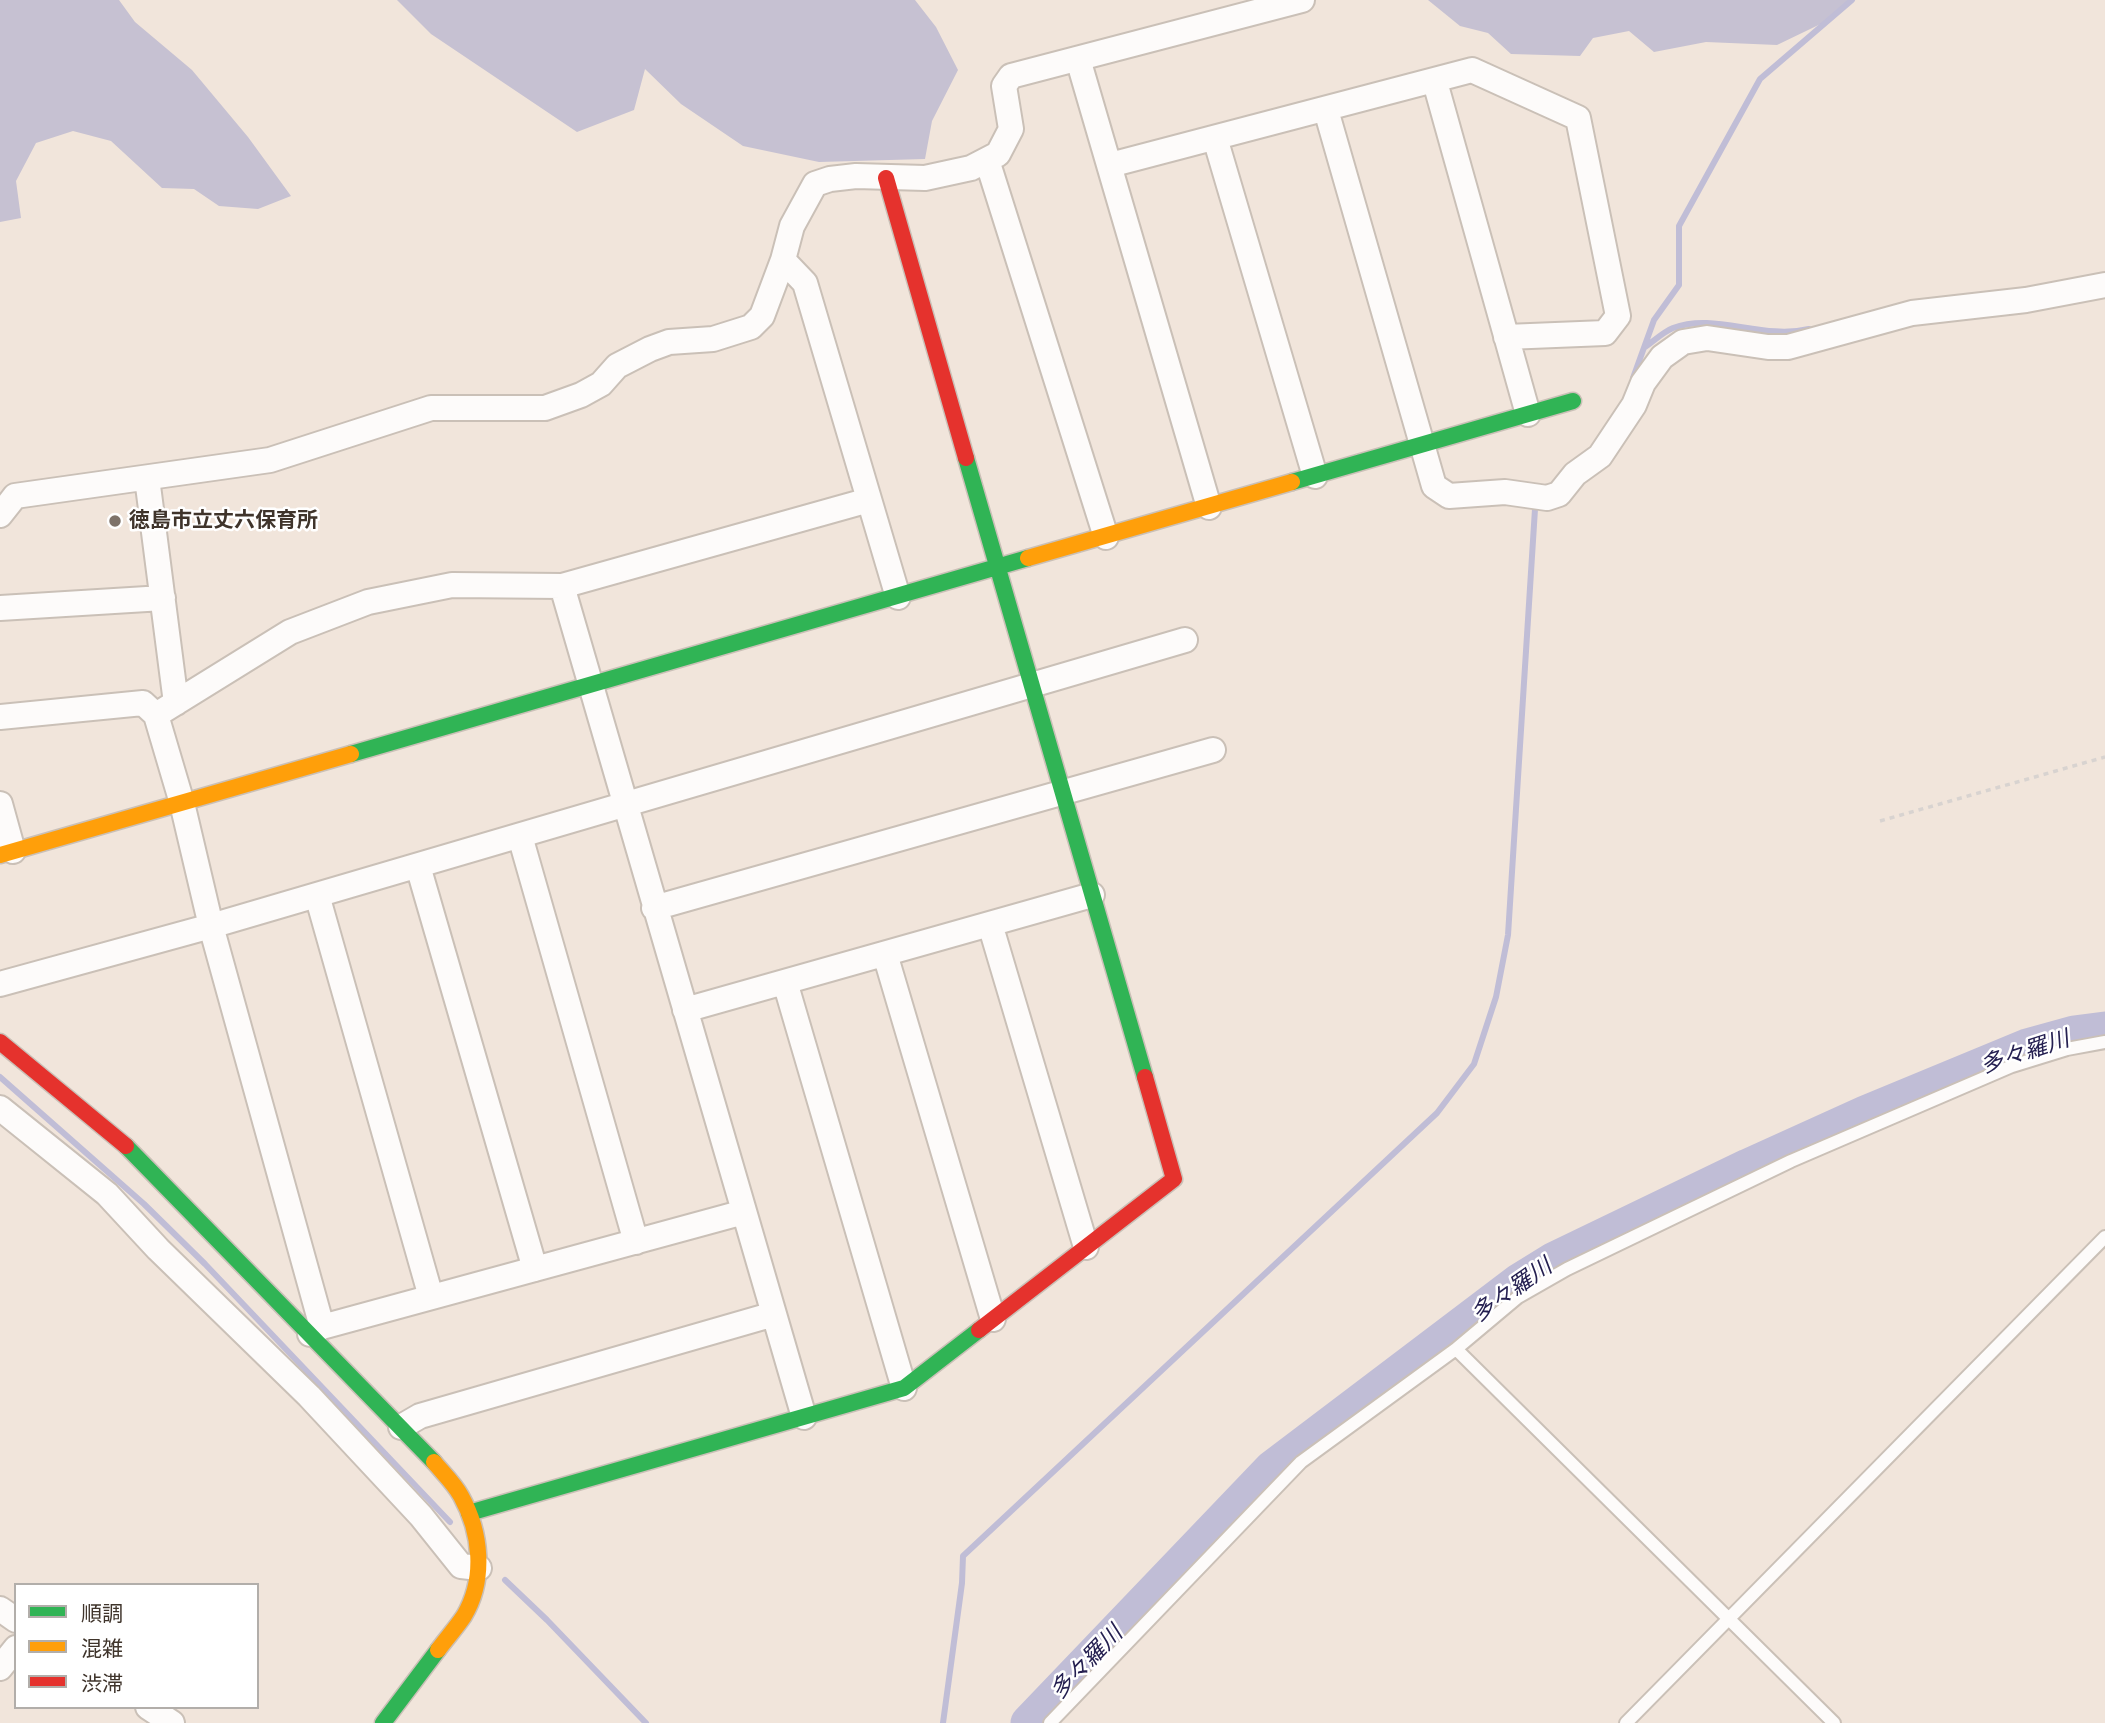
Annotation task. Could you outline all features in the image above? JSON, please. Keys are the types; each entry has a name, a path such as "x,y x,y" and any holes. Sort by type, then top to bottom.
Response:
{"street":[{"path":"5,499 270,460 431,408 545,408 601,384 617,366 650,349 669,342 713,339 751,327 762,316 783,260 792,226 815,184 856,176 925,178 971,168 998,154 1011,129 1004,86 1011,76 1302,0"},
{"path":"1078,59 1209,507"},
{"path":"1110,165 1472,71 1578,118 1618,316 1605,333 1506,337"},
{"path":"1435,82 1528,414"},
{"path":"1326,110 1434,486 1449,496 1505,492 1540,497 1559,494 1575,474 1600,456 1634,405 1643,383 1662,357 1683,342 1707,338 1768,347 1788,347 1912,313 2026,300 2105,285"},
{"path":"1215,138 1315,476"},
{"path":"987,160 1106,537"},
{"path":"469,1513 904,1388 1174,1179 886,178"},
{"path":"783,260 805,283 898,597"},
{"path":"0,804 7,853 1573,401"},
{"path":"147,478 163,598 166,709 182,803 211,926 316,1330"},
{"path":"0,717 143,704 166,709 290,632 368,602 452,585 562,586 869,500"},
{"path":"562,586 804,1417"},
{"path":"0,608 163,598"},
{"path":"0,984 625,806 1185,640"},
{"path":"654,908 1213,750"},
{"path":"520,836 636,1242"},
{"path":"418,866 535,1269"},
{"path":"317,895 431,1297"},
{"path":"685,1010 1092,895"},
{"path":"990,924 1086,1247"},
{"path":"885,954 993,1319"},
{"path":"785,982 904,1388"},
{"path":"0,1042 129,1149 316,1330 453,1483 469,1513 476,1536 480,1561 475,1588 466,1614 383,1723"},
{"path":"1,1111 107,1194 158,1249 309,1396 421,1516 461,1566 479,1568"},
{"path":"316,1330 744,1212"},
{"path":"401,1427 420,1416 774,1314"},
{"path":"0,1668 14,1650"},
{"path":"151,1709 172,1723"}],"lane":[{"path":"1050,1723 1301,1462 1455,1349 1518,1297 1567,1269 1791,1161 2012,1066 2067,1049 2105,1042"},
{"path":"1626,1723 2105,1237"},
{"path":"1455,1349 1834,1723"}],"path":[{"path":"1880,821 2105,757"}],"shaded area":[{"path":"0,0 119,0 135,22 192,70 248,137 291,196 258,209 219,206 194,189 162,188 111,141 73,131 36,143 16,181 21,218 0,222"},
{"path":"397,0 915,0 936,27 958,70 932,121 925,159 819,162 743,146 681,104 645,69 634,110 577,132 431,34"},
{"path":"1428,0 1849,0 1833,18 1777,45 1706,42 1654,52 1629,31 1593,38 1580,56 1511,54 1488,33 1460,26"}],"waterway":[{"path":"1633,378 1654,320 1679,285 1679,226 1760,79 1852,0"},
{"path":"1645,347 1669,330 1689,324 1722,324 1773,331 1809,329"},
{"path":"943,1723 962,1583 963,1556 1437,1113 1474,1064 1496,997 1508,935 1535,509 1539,502"},
{"name":"多々羅川","path":"1029,1723 1272,1469 1519,1282 1553,1261 1865,1114 2027,1047 2074,1034 2105,1030"},
{"path":"0,1077 144,1204 205,1264 450,1522"},
{"path":"505,1580 646,1723"}],"traffic: fast":[{"path":"1292,482 1573,401"},
{"path":"966,458 1145,1077"},
{"path":"351,754 1028,558"},
{"path":"126,1146 434,1462"},
{"path":"469,1513 904,1388 979,1330"},
{"path":"383,1723 438,1650"}],"traffic: slow":[{"path":"1028,558 1292,482"},
{"path":"0,855 351,754"},
{"path":"434,1462 455,1487 468,1510 477,1540 478,1556 476,1587 471,1602 464,1616 438,1650"}],"traffic: jam":[{"path":"886,178 966,458"},
{"path":"0,1042 126,1146"},
{"path":"979,1330 1174,1179 1145,1077"}],"place":[{"name":"徳島市立丈六保育所","path":"115,521"}]}
